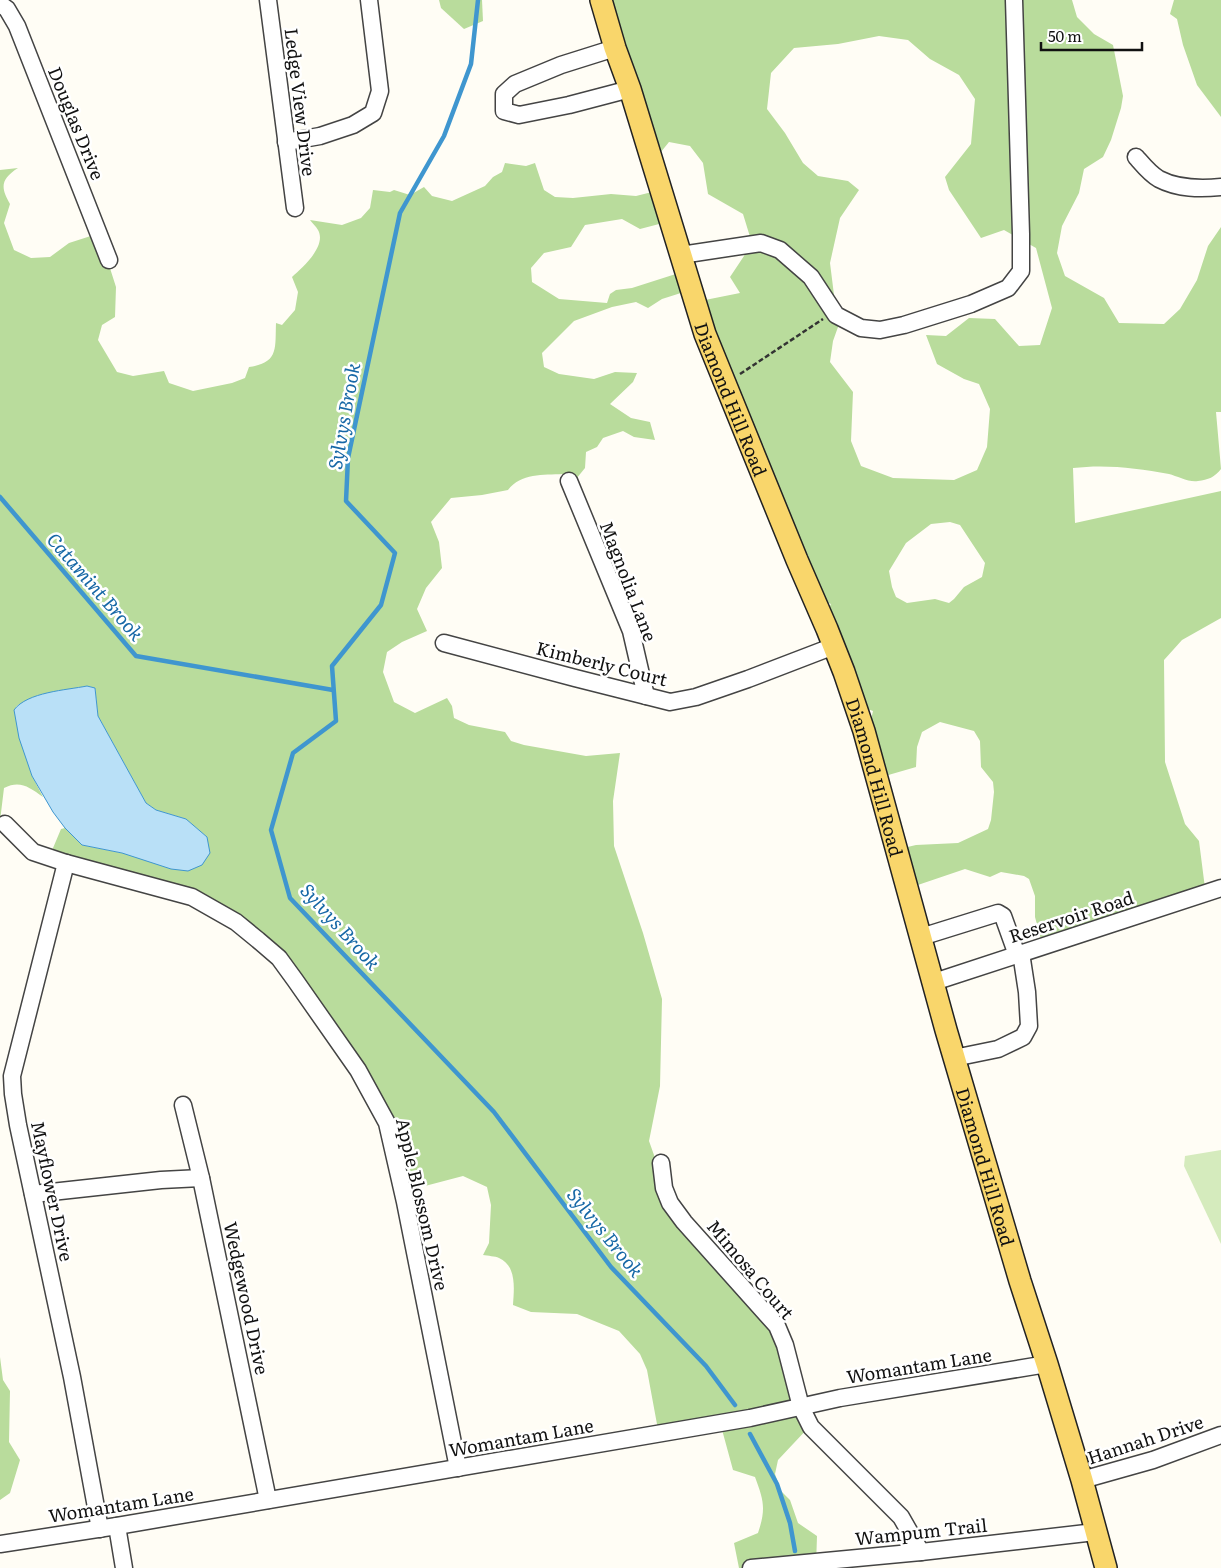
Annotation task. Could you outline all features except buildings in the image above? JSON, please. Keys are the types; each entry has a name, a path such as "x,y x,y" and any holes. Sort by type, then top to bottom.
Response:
{"main road":[{"name":"Diamond Hill Road","path":"601,0 705,334 796,560 834,646 864,731 954,1058 1020,1281 1082,1480 1106,1568"}],"street":[{"name":"Ledge View Drive","path":"268,0 294,208"},
{"path":"286,142 320,136 352,125 373,113 380,91 368,0"},
{"path":"681,255 762,243 780,250 810,277 836,315 861,328 880,330 904,325 971,304 1008,288 1021,271 1014,0"},
{"name":"Douglas Drive","path":"0,4 7,10 17,26 109,260"},
{"path":"615,48 561,65 515,84 504,94 504,111 518,115 569,105 630,89"},
{"path":"1136,157 1158,178 1175,185 1195,188 1221,187"},
{"name":"Magnolia Lane","path":"569,481 630,631 646,696"},
{"name":"Kimberly Court","path":"444,643 670,702 696,697 834,646"},
{"name":"Apple Blossom Drive","path":"4,824 33,852 66,863 192,896 236,922 279,958 358,1070 387,1123 405,1202 458,1468"},
{"name":"Mayflower Drive","path":"66,863 6,1095 18,1125 33,1194 72,1377 100,1529"},
{"name":"Reservoir Road","path":"934,982 1221,888"},
{"path":"921,938 998,913 1003,916 1019,954 1027,992 1029,1026 1023,1037 998,1048 954,1058"},
{"name":"Wedgewood Drive","path":"183,1106 201,1178 268,1500"},
{"name":"Mimosa Court","path":"661,1163 664,1188 670,1203 684,1222 777,1326 785,1345 801,1407 811,1427 901,1517 920,1552"},
{"path":"33,1194 161,1180 201,1178"},
{"name":"Womantam Lane","path":"0,1544 100,1529 750,1418 840,1398 1047,1364"},
{"name":"Hannah Drive","path":"1082,1480 1153,1460 1221,1436"},
{"path":"117,1526 124,1568"},
{"name":"Wampum Trail","path":"751,1568 920,1552 1096,1532"}],"path":[{"path":"725,384 823,319 836,315"}],"green space":[{"path":"439,0 482,0 483,21 464,29 441,8"},
{"path":"600,0 1072,0 1077,17 1094,34 1113,45 1123,96 1121,108 1111,140 1103,157 1084,169 1079,193 1062,226 1057,253 1065,276 1104,298 1119,323 1164,324 1180,309 1197,280 1208,246 1221,227 1221,412 1216,412 1221,469 1211,478 1195,481 1169,474 1133,468 1097,466 1073,468 1075,523 1221,491 1221,618 1182,640 1164,660 1165,762 1185,824 1199,841 1206,896 1043,947 1035,917 1035,896 1029,879 1024,876 1001,872 990,877 965,869 909,888 899,849 916,845 958,843 988,829 991,820 994,792 993,782 981,767 980,741 974,731 940,722 922,732 917,747 916,767 878,778 866,742 873,711 855,704 823,619 831,604 814,598 695,302 740,293 730,277 744,256 751,240 743,214 708,194 703,163 690,146 669,142 652,163","holes":["879,36 908,40 930,59 959,75 975,99 971,144 945,177 949,190 981,238 1004,230 1036,248 1052,308 1040,345 1019,346 995,319 969,318 946,336 926,335 937,364 964,379 979,384 990,409 987,447 977,470 954,480 893,478 861,466 851,441 853,392 830,362 833,341 838,327 830,263 840,218 859,190 848,181 818,176 803,163 785,133 767,109 771,73 794,48 838,44","950,522 960,525 985,563 982,577 964,587 949,603 935,599 907,603 896,597 889,571 906,543 931,524"]},
{"path":"1174,0 1221,0 1221,117 1197,85 1183,45 1177,19 1170,14"},
{"path":"505,163 526,166 535,163 544,190 555,197 573,198 611,194 636,196 660,190 663,223 640,229 622,219 585,225 571,247 544,253 531,268 532,282 559,299 607,303 610,294 616,290 632,288 682,272 684,292 662,299 648,308 636,302 612,307 574,321 542,353 544,367 559,374 594,379 615,372 637,373 633,382 610,404 631,418 650,422 655,440 634,437 623,431 603,438 597,447 586,452 585,468 572,484 563,474 540,475 519,480 508,490 451,498 431,522 439,542 442,568 426,588 417,609 427,631 402,642 387,652 383,672 394,702 415,713 447,698 452,706 454,718 469,725 505,732 511,741 586,756 620,753 613,801 614,846 643,933 662,999 660,1086 649,1141 665,1186 776,1330 809,1427 778,1460 775,1474 781,1491 790,1500 798,1523 817,1536 816,1566 739,1568 734,1543 758,1533 763,1505 755,1477 733,1470 721,1426 659,1435 647,1370 640,1354 619,1331 577,1314 531,1312 513,1305 513,1278 509,1266 499,1258 483,1255 489,1243 491,1205 487,1187 463,1176 406,1191 387,1120 308,996 218,911 48,860 61,829 65,828 82,845 122,853 207,837 186,819 156,810 146,803 98,716 95,688 87,686 40,695 18,705 14,710 32,776 43,797 33,790 20,785 4,788 0,821 0,170 18,168 8,176 4,184 5,193 10,204 4,223 14,250 31,258 50,257 69,243 97,234 101,240 116,287 115,317 102,325 98,340 117,372 133,376 164,371 169,383 193,391 232,383 245,378 249,367 266,362 270,358 275,347 276,323 282,325 295,310 298,292 292,277 313,256 319,243 320,236 318,230 310,220 342,225 361,218 370,208 373,190 390,192 394,190 410,195 424,187 432,196 452,201 485,186 493,177 502,172"},
{"path":"1221,1150 1221,1244 1184,1166 1185,1156"},
{"path":"0,1357 3,1380 10,1391 9,1442 20,1460 10,1493 0,1500"}],"water":[{"path":"87,686 95,688 98,716 146,803 156,810 186,819 207,837 210,853 202,865 188,871 171,869 122,853 82,845 65,828 53,812 32,776 19,738 14,710 28,699"}],"waterway":[{"name":"Sylvys Brook","path":"478,0 471,64 444,136 400,213 348,458 346,501 395,553 381,605 332,666 336,721 293,753 271,830 290,898 494,1112 611,1267 706,1366 735,1405"},
{"name":"Catamint Brook","path":"0,497 136,656 333,690"},
{"name":"Sylvys Brook","path":"750,1434 777,1484 790,1523 795,1551"}]}
